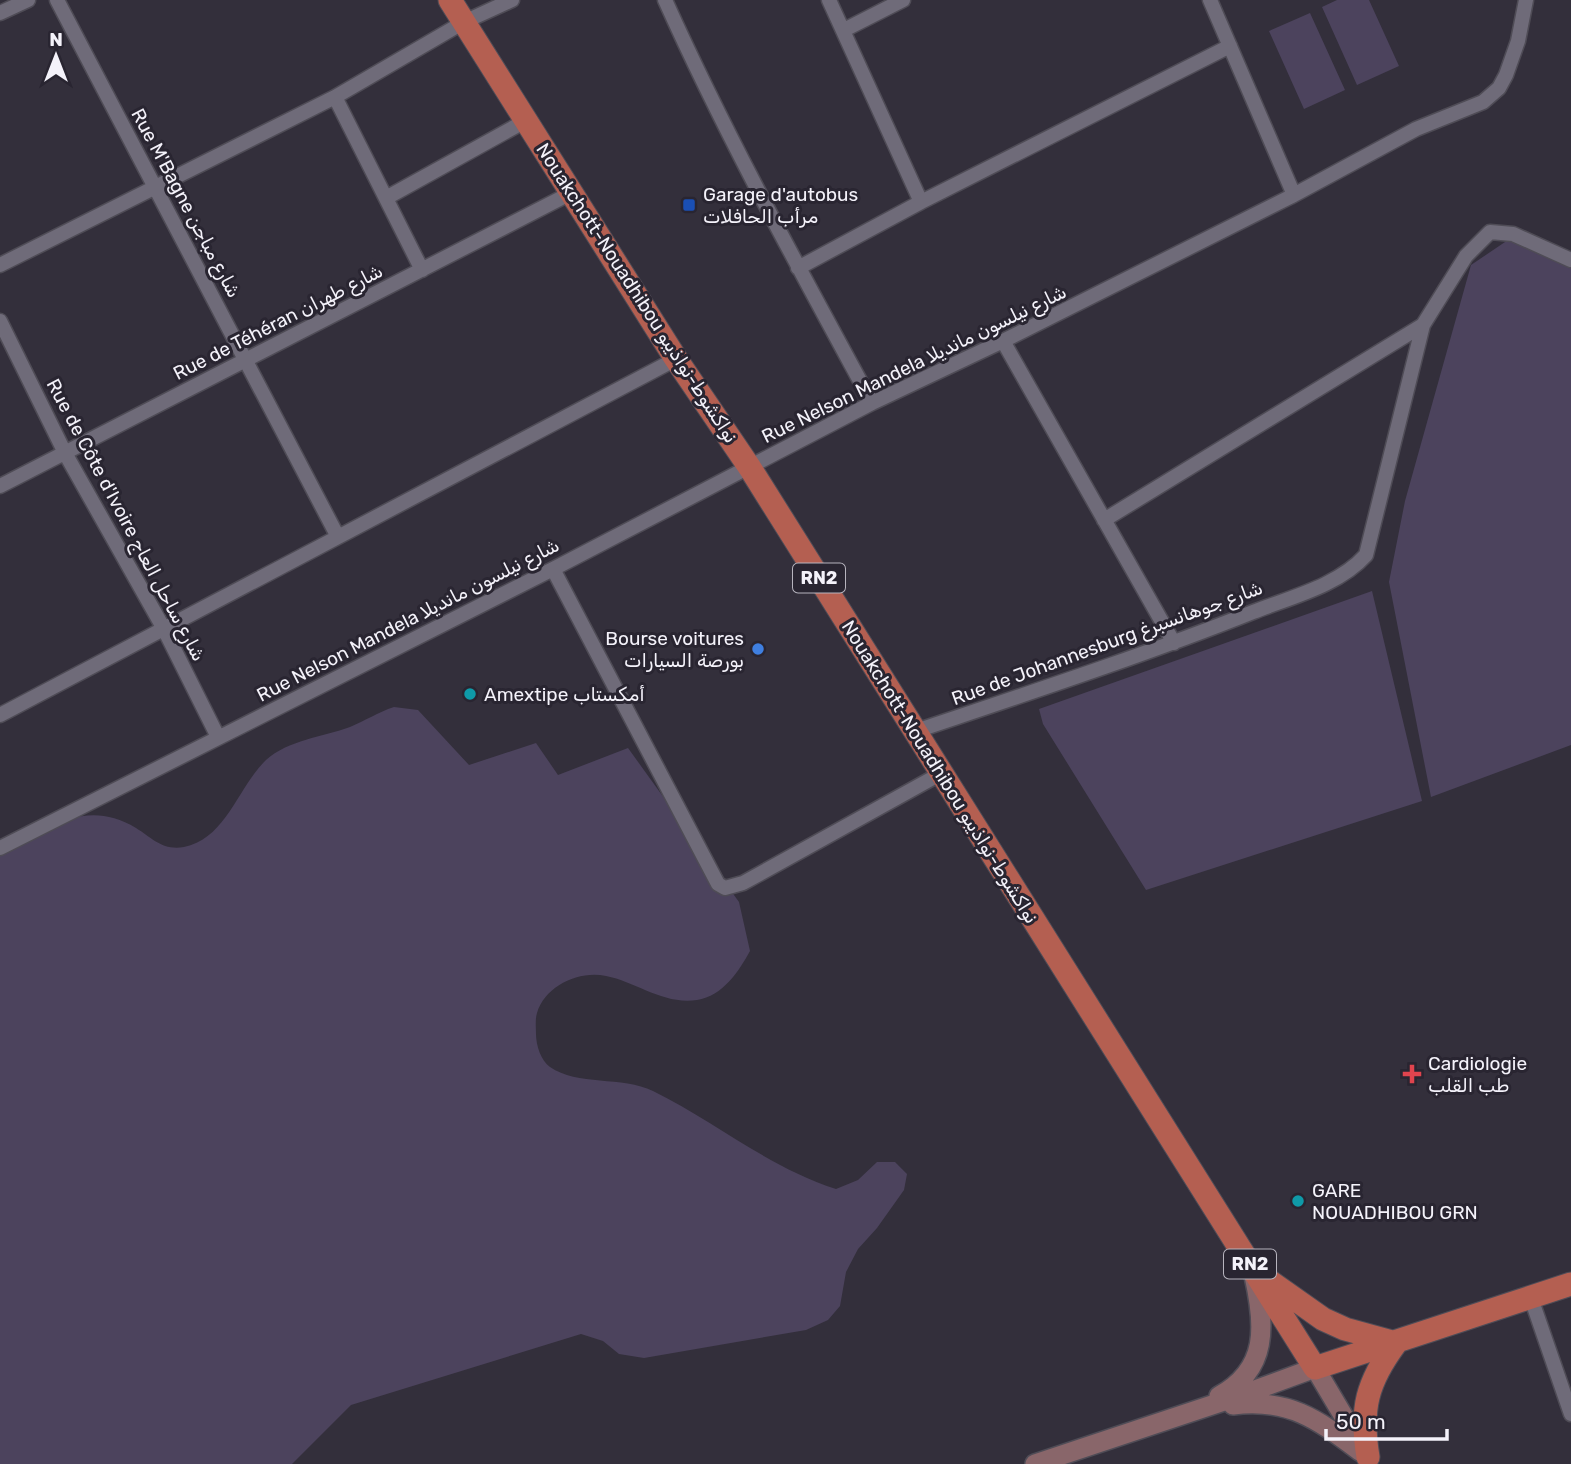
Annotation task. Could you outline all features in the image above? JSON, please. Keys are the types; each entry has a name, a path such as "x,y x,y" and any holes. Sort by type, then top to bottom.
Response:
{"highway":[{"name":"Nouakchott-Nouadhibou نواكشوط-نواذيبو","path":"450,0 676,359 750,468 1315,1368"},
{"path":"1252,1269 1298,1304 1323,1319 1345,1329 1396,1343"},
{"path":"1315,1368 1571,1284"},
{"path":"1370,1460 1364,1431 1369,1388 1380,1364 1396,1343"}],"main road":[{"path":"1184,1415 1235,1387 1254,1361 1260,1344 1262,1310 1252,1269"},
{"path":"1035,1464 1315,1368 1370,1460"},
{"path":"1184,1415 1236,1404 1277,1404 1307,1414 1370,1460"}],"street":[{"path":"0,13 28,0"},
{"name":"Rue M'Bagne شارع مباجن","path":"57,0 338,537"},
{"path":"0,265 335,97 464,22 512,0"},
{"path":"665,0 692,61 798,268 872,403"},
{"path":"829,0 921,202"},
{"path":"844,30 903,0"},
{"path":"1210,0 1294,195"},
{"name":"Rue Nelson Mandela شارع نيلسون مانديلا","path":"0,848 553,569 872,403 1003,341 1294,195 1416,129 1483,102 1499,88 1518,41 1526,0"},
{"path":"798,268 921,202 1230,46"},
{"path":"335,97 422,270"},
{"path":"386,198 527,120"},
{"name":"Rue de Téhéran شارع طهران","path":"0,486 573,192"},
{"name":"Rue de Johannesburg شارع جوهانسبرغ","path":"916,731 1174,643 1338,577 1356,566 1366,555 1423,325 1466,256 1490,232 1513,234 1571,260"},
{"name":"Rue de Côte d'Ivoire شارع ساحل العاج","path":"0,321 65,453 164,629 218,737"},
{"path":"1104,520 1423,325"},
{"path":"1003,341 1174,643"},
{"path":"0,715 676,359"},
{"path":"553,569 718,884 725,888 743,883 940,774"},
{"path":"1531,1298 1571,1415"}],"shaded area":[{"path":"1337,0 1369,0 1399,66 1357,85 1322,7"},
{"path":"1310,13 1345,90 1304,109 1269,31"},
{"path":"1508,240 1571,267 1571,745 1431,797 1389,582 1405,501 1471,265"},
{"path":"1372,591 1422,801 1146,890 1043,724 1039,709"},
{"path":"394,707 418,710 469,765 536,743 558,775 628,748 739,902 750,951 722,988 706,998 685,1001 673,999 617,979 596,975 574,978 555,988 541,1003 536,1015 537,1043 542,1057 550,1067 573,1077 641,1086 653,1091 788,1169 836,1189 858,1180 877,1162 895,1162 907,1174 904,1190 858,1249 846,1272 840,1306 828,1320 806,1330 644,1358 619,1354 603,1341 581,1334 351,1405 292,1464 0,1464 0,856 49,827 82,816 117,819 170,847 184,847 198,842 211,834 221,823 256,771 275,753 295,743 350,727"}],"place":[{"name":"Garage d'autobus مرأب الحافلات","path":"689,205"},
{"name":"Bourse voitures بورصة السيارات","path":"758,649"},
{"name":"Amextipe أمكستاب","path":"470,694"},
{"name":"Cardiologie طب القلب","path":"1412,1074"},
{"name":"GARE NOUADHIBOU GRN","path":"1298,1201"}]}
